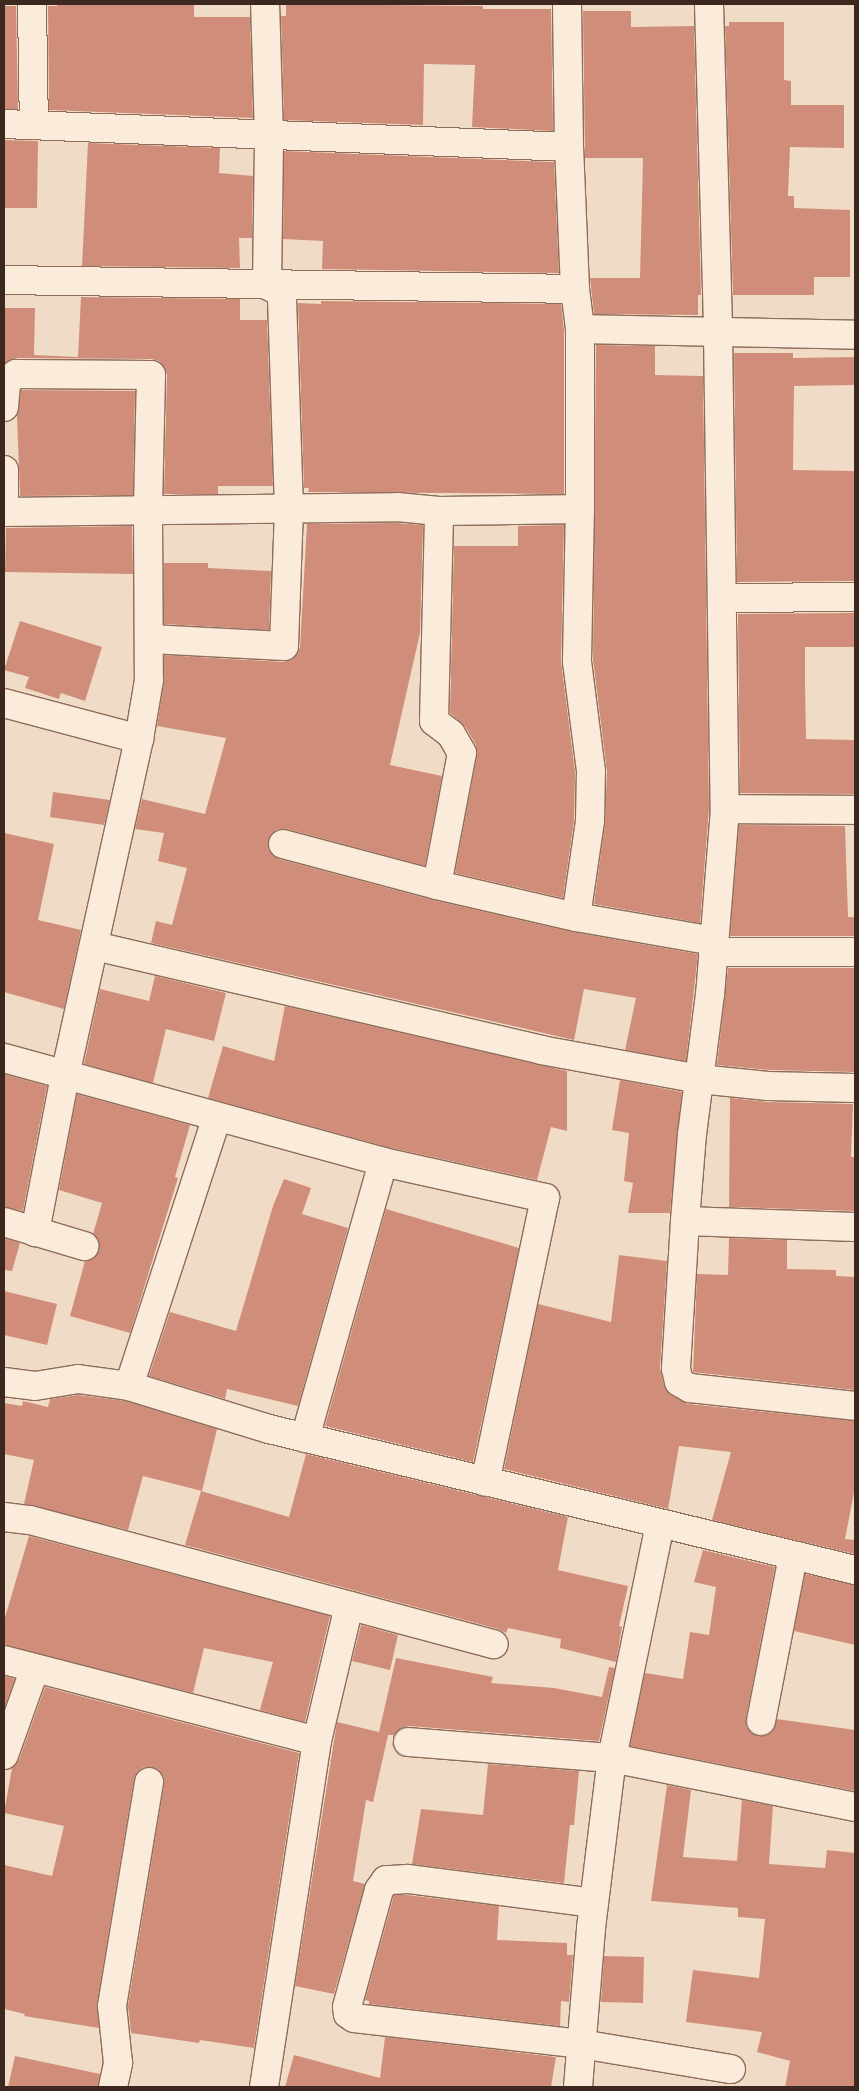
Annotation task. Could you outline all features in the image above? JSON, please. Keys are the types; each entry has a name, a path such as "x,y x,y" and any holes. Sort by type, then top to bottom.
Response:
{"street":[{"path":"32,4 34,125"},
{"path":"265,4 269,136 267,285"},
{"path":"566,4 569,148 576,289 580,329 580,510 577,661 590,781 590,821 576,917"},
{"path":"709,4 718,332 724,808 714,946 685,1220 676,1369 679,1382 690,1388 855,1406"},
{"path":"4,124 569,148"},
{"path":"4,280 576,289"},
{"path":"150,639 284,646 289,509 282,294 267,285"},
{"path":"580,329 855,335"},
{"path":"4,408 6,382 16,374 152,375 148,511 149,680 139,738 95,946 65,1076 35,1232"},
{"path":"4,470 4,512 397,507 440,511 580,510"},
{"path":"437,885 462,753 451,734 434,721 440,511"},
{"path":"722,598 855,596"},
{"path":"4,703 139,738"},
{"path":"724,808 855,810"},
{"path":"283,844 437,885 714,946 855,952"},
{"path":"95,946 541,1050 699,1079 768,1086 855,1088"},
{"path":"4,1058 383,1162 545,1198 485,1482"},
{"path":"129,1386 217,1117"},
{"path":"304,1438 383,1162"},
{"path":"685,1220 855,1227"},
{"path":"4,1222 84,1246"},
{"path":"4,1382 35,1386 78,1379 129,1386 304,1438 855,1570"},
{"path":"4,1517 30,1520 494,1644"},
{"path":"578,2087 594,1903 612,1758 660,1524"},
{"path":"761,1721 793,1556"},
{"path":"264,2087 317,1741 349,1606"},
{"path":"4,1660 317,1741"},
{"path":"4,1755 35,1668"},
{"path":"408,1742 612,1758 855,1807"},
{"path":"113,2087 118,2064 112,2006 149,1782"},
{"path":"594,1903 408,1879 395,1878 386,1880 378,1890 347,2007 348,2014 354,2018 582,2044 730,2069"}],"building":[{"path":"57,4 194,4 194,17 250,17 253,118 49,110 48,6 57,6"},
{"path":"286,4 483,6 483,9 551,9 553,131 472,127 475,65 424,64 423,125 284,120 281,16 286,16"},
{"path":"4,6 16,6 18,109 4,109"},
{"path":"583,11 631,11 631,27 694,26 701,295 698,295 698,315 594,314 590,278 640,278 643,158 585,158"},
{"path":"729,22 784,22 784,80 791,81 791,105 844,105 844,148 790,147 788,196 794,196 794,208 850,210 850,277 814,277 814,295 733,295 725,26 729,26"},
{"path":"4,140 38,141 37,208 4,208"},
{"path":"88,143 220,148 219,173 253,176 252,238 239,238 240,268 82,266"},
{"path":"284,151 554,162 559,273 322,269 323,241 283,239"},
{"path":"81,297 240,299 240,320 267,320 273,486 218,486 218,494 164,494 167,375 159,361 151,359 16,358 4,364 4,308 35,308 34,355 78,357"},
{"path":"321,301 561,304 564,330 564,494 308,492 309,488 304,488 298,303 321,304"},
{"path":"596,345 655,346 655,375 703,376 709,808 700,923 594,904 605,823 607,771 593,660"},
{"path":"734,353 793,353 793,358 855,357 855,385 794,386 793,470 855,471 855,581 737,582"},
{"path":"21,390 135,391 133,495 20,496 17,416"},
{"path":"396,523 423,525 420,633 390,765 442,776 425,866 287,829 278,829 272,833 268,840 268,849 272,855 279,859 433,900 573,932 698,954 686,1061 625,1050 636,998 584,989 574,1040 151,943 156,921 172,925 187,868 158,861 164,833 135,829 142,799 205,814 226,738 157,726 164,682 164,655 283,662 292,660 300,647 307,524"},
{"path":"564,525 561,661 575,772 574,820 563,898 455,873 477,755 476,745 465,726 450,713 454,546 518,546 518,526"},
{"path":"132,526 133,574 5,572 6,528"},
{"path":"164,563 208,563 208,568 271,571 269,630 164,624"},
{"path":"855,613 855,647 805,647 805,683 806,739 855,740 855,794 740,793 738,614"},
{"path":"20,621 102,647 85,701 61,693 59,699 25,688 29,677 4,670"},
{"path":"53,792 110,800 104,825 50,817"},
{"path":"739,825 845,826 848,917 855,917 855,936 730,936"},
{"path":"4,833 54,844 38,920 81,930 64,1009 4,992"},
{"path":"728,968 855,968 855,1072 769,1070 717,1065"},
{"path":"155,976 226,993 214,1041 166,1029 153,1083 84,1064 100,989 149,1001"},
{"path":"285,1006 567,1071 567,1131 551,1127 537,1180 387,1147 208,1098 223,1046 274,1061"},
{"path":"4,1074 47,1086 23,1211 4,1207"},
{"path":"620,1080 682,1092 670,1213 628,1213 633,1183 624,1181 629,1133 612,1130"},
{"path":"77,1094 190,1125 175,1177 178,1178 130,1333 70,1316 85,1261 94,1258 99,1250 99,1242 93,1234 102,1203 59,1190"},
{"path":"730,1098 768,1102 853,1104 851,1157 855,1157 855,1211 729,1207"},
{"path":"284,1179 311,1188 302,1214 348,1228 298,1406 227,1389 225,1399 149,1376 170,1312 236,1331 273,1206"},
{"path":"386,1209 519,1248 473,1462 325,1426"},
{"path":"4,1238 20,1243 12,1271 4,1270"},
{"path":"729,1238 787,1240 787,1269 836,1270 836,1276 855,1277 855,1390 693,1372 697,1274 728,1275"},
{"path":"619,1255 667,1261 660,1368 664,1386 671,1395 688,1404 855,1421 855,1487 845,1539 855,1540 855,1554 712,1520 731,1452 679,1446 668,1509 504,1469 538,1304 611,1322"},
{"path":"4,1291 57,1304 47,1345 4,1335"},
{"path":"78,1395 126,1401 217,1429 202,1491 143,1476 128,1530 24,1504 34,1460 4,1454 4,1403 22,1406 23,1401 48,1407 50,1399"},
{"path":"306,1454 568,1517 558,1570 628,1586 619,1626 622,1627 616,1662 560,1648 561,1639 508,1628 506,1633 498,1629 185,1545 201,1491 289,1517"},
{"path":"29,1536 330,1616 305,1722 260,1710 273,1662 204,1648 193,1693 4,1645 4,1621"},
{"path":"703,1550 775,1567 746,1718 746,1727 751,1733 766,1736 772,1732 777,1719 855,1730 855,1791 630,1746 645,1673 683,1679 690,1632 709,1635 716,1587 694,1582"},
{"path":"805,1574 855,1585 855,1645 794,1631"},
{"path":"361,1625 398,1635 390,1670 352,1661"},
{"path":"396,1658 493,1677 491,1683 554,1688 602,1697 609,1667 615,1668 599,1741 409,1726 401,1728 394,1735 388,1735 373,1802 366,1800 353,1881 365,1884 334,1994 295,1986 337,1722 379,1732"},
{"path":"4,1676 15,1679 4,1709"},
{"path":"45,1687 299,1753 254,2048 200,2040 199,2043 131,2033 128,2006 164,1785 164,1777 159,1770 151,1767 144,1767 137,1772 134,1779 97,2003 99,2028 24,2016 25,2014 4,2009 4,1865 52,1876 64,1826 4,1813 12,1768 19,1760"},
{"path":"488,1764 579,1771 574,1825 570,1825 564,1883 412,1864 421,1809 483,1815"},
{"path":"667,1785 691,1790 683,1857 737,1861 742,1800 773,1806 769,1864 825,1868 827,1850 855,1853 855,2087 785,2087 790,2061 757,2052 762,2032 686,2022 693,1970 759,1978 765,1919 738,1917 738,1908 651,1901"},
{"path":"394,1895 499,1906 497,1940 567,1943 567,1955 573,1955 569,2002 561,2001 560,2026 369,2004 369,2001 365,2000"},
{"path":"604,1956 644,1957 643,2003 601,2002"},
{"path":"385,2037 556,2057 551,2087 285,2087 294,2055 380,2078"},
{"path":"15,2056 100,2074 98,2087 8,2087"}]}
